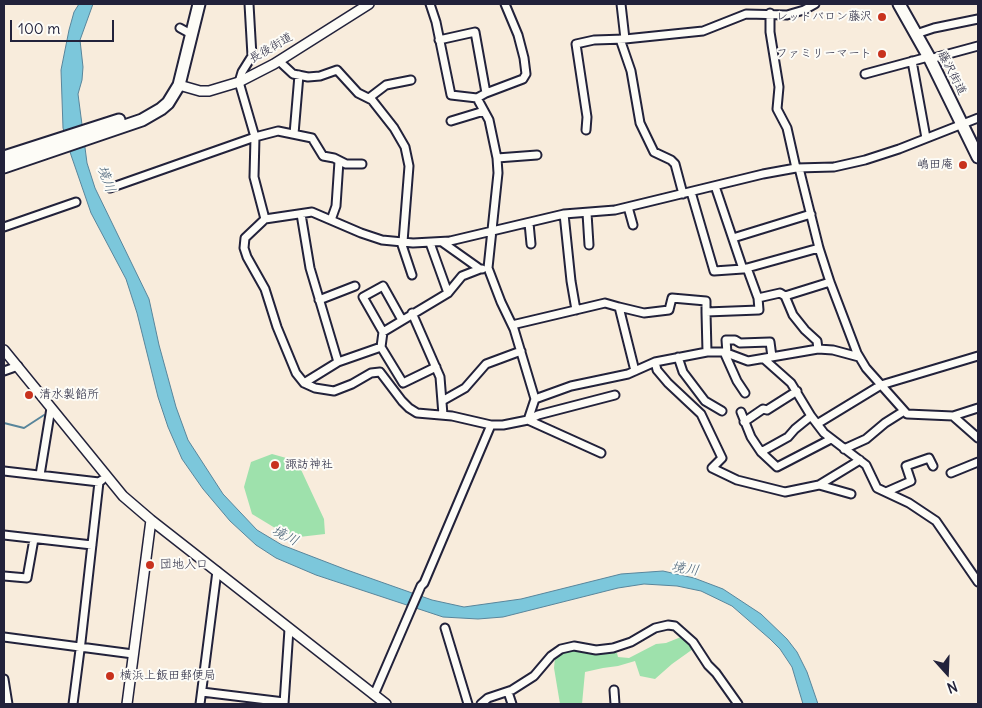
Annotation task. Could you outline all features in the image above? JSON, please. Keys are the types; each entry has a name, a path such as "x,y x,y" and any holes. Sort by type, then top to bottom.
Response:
{"main road":[{"path":"4,157 93,132 146,112 164,100 179,85 199,4"},
{"name":"藤沢街道","path":"899,4 963,123 978,157"},
{"path":"4,167 62,142"}],"street":[{"path":"249,4 252,56 242,72 239,82 255,137 254,177 265,219"},
{"name":"長後街道","path":"179,85 200,91 209,91 239,82 279,61 369,4"},
{"path":"430,4 440,40 451,95 477,98 523,79 526,74 518,35 505,4"},
{"path":"621,4 623,39 640,123 654,152 675,164 683,194"},
{"path":"586,130 586,117 576,44 594,40 703,31 746,14 787,15 804,10 815,4"},
{"path":"770,14 770,32 779,87 777,109 787,128 830,282 859,357 866,368 907,414 953,416 978,408"},
{"path":"916,34 934,28 978,19"},
{"path":"180,28 191,34"},
{"path":"440,40 475,32 486,93"},
{"path":"865,74 978,46"},
{"path":"279,61 293,74 299,76 320,76 336,70 358,93 372,100 394,128 405,147 409,166 410,177 402,242 412,275"},
{"path":"912,61 926,138"},
{"path":"294,134 299,76"},
{"path":"369,98 386,85 411,80"},
{"path":"477,98 491,128 498,173 484,268"},
{"path":"451,121 484,111"},
{"path":"615,395 538,415 528,420 503,425 491,425 443,415 423,414 409,408 380,372 371,373 352,384 334,391 315,388 304,383 296,373 277,327 265,289 244,248 245,238 265,219 312,212 382,240 442,242 564,214 587,213 628,207 763,174 798,168 834,167 865,160 978,118"},
{"path":"110,188 255,137 278,131 312,138 323,156 346,164 362,164"},
{"path":"497,158 537,155"},
{"path":"332,220 336,206 339,160"},
{"path":"706,312 758,310 758,298 733,238 715,186"},
{"path":"691,192 714,271 745,268 819,248"},
{"path":"4,227 76,202"},
{"path":"628,207 633,225"},
{"path":"587,213 589,244"},
{"path":"301,214 310,268 338,362"},
{"path":"564,214 576,310"},
{"path":"733,238 811,214"},
{"path":"529,223 531,244"},
{"path":"442,242 484,268 501,302 512,325 535,399 528,420"},
{"path":"430,243 448,294"},
{"path":"383,332 448,294 462,276 484,268"},
{"path":"785,296 830,282"},
{"path":"319,300 355,286"},
{"path":"402,320 382,286 363,297 383,332 381,347 403,384 436,367"},
{"path":"758,298 780,293 785,296 793,315 817,341 818,349"},
{"path":"512,325 605,303 644,313 669,310 672,298 706,301 707,352"},
{"path":"619,307 635,371"},
{"path":"412,314 440,377 443,415"},
{"path":"745,393 737,381 726,353 726,340 735,340 740,343 770,342 768,358 797,391 817,424 832,439 866,465 877,488 909,503 936,521 978,582"},
{"path":"304,383 338,362 381,347"},
{"path":"535,399 571,386 628,374 655,362 707,352 726,353 748,360 818,349 833,350 859,357"},
{"path":"4,350 51,408 103,480 151,520 386,704"},
{"path":"442,401 465,388 486,364 521,352"},
{"path":"817,424 881,385 978,356"},
{"path":"678,357 684,372 705,401 722,411"},
{"path":"655,362 657,370 668,383 701,414 722,458 712,468 737,480 785,492 819,485 860,460"},
{"path":"4,371 18,366"},
{"path":"744,422 763,409 767,410 797,391"},
{"path":"40,475 51,408"},
{"path":"844,449 866,439 885,423 904,411"},
{"path":"741,412 751,437 761,452 777,467 832,439"},
{"path":"761,452 788,437 811,416"},
{"path":"953,416 978,438"},
{"path":"528,420 601,453"},
{"path":"374,695 491,425"},
{"path":"886,492 911,481 906,466 929,458 933,466"},
{"path":"951,473 978,462"},
{"path":"4,471 103,480"},
{"path":"73,704 92,546 103,480"},
{"path":"819,485 851,494"},
{"path":"127,704 151,520"},
{"path":"4,535 92,546"},
{"path":"4,576 28,578 34,539"},
{"path":"200,704 217,571"},
{"path":"481,704 488,698 508,692 534,676 551,656 561,649 574,646 596,650 614,648 631,642 655,628 668,625 675,626 693,642 738,704"},
{"path":"445,628 468,704"},
{"path":"202,692 284,703 289,629"},
{"path":"4,637 133,654"},
{"path":"4,682 8,704"},
{"path":"614,690 615,704"},
{"path":"508,692 512,704"}],"green space":[{"path":"272,454 297,461 324,519 325,534 299,537 280,531 252,514 244,487 251,462"},
{"path":"681,637 693,649 655,679 640,676 635,661 585,672 582,704 560,704 554,668 555,658 564,651 582,650 617,653 618,657 629,658 656,644 666,643"}],"water":[{"path":"79,4 93,4 80,40 83,67 78,94 87,163 95,188 149,299 176,407 188,440 223,494 257,530 282,545 347,570 432,600 464,607 521,599 621,574 663,571 694,578 723,589 761,614 787,639 797,652 807,672 818,704 803,704 792,667 780,649 770,639 732,606 701,591 677,586 644,584 618,588 503,617 478,619 443,617 316,575 276,558 256,545 230,521 203,489 182,459 168,427 126,279 91,213 63,128 61,70 69,30 74,12"}],"waterway":[{"path":"4,423 24,428 44,415"}],"place":[{"name":"レッドバロン藤沢","path":"882,17"},
{"name":"ファミリーマート","path":"882,54"},
{"name":"嶋田庵","path":"963,165"},
{"name":"清水製餡所","path":"29,395"},
{"name":"諏訪神社","path":"275,465"},
{"name":"団地入口","path":"150,565"},
{"name":"横浜上飯田郵便局","path":"110,676"}],"water label":[{"name":"境川","path":"106,179"},
{"name":"境川","path":"285,536"},
{"name":"境川","path":"685,569"}]}
